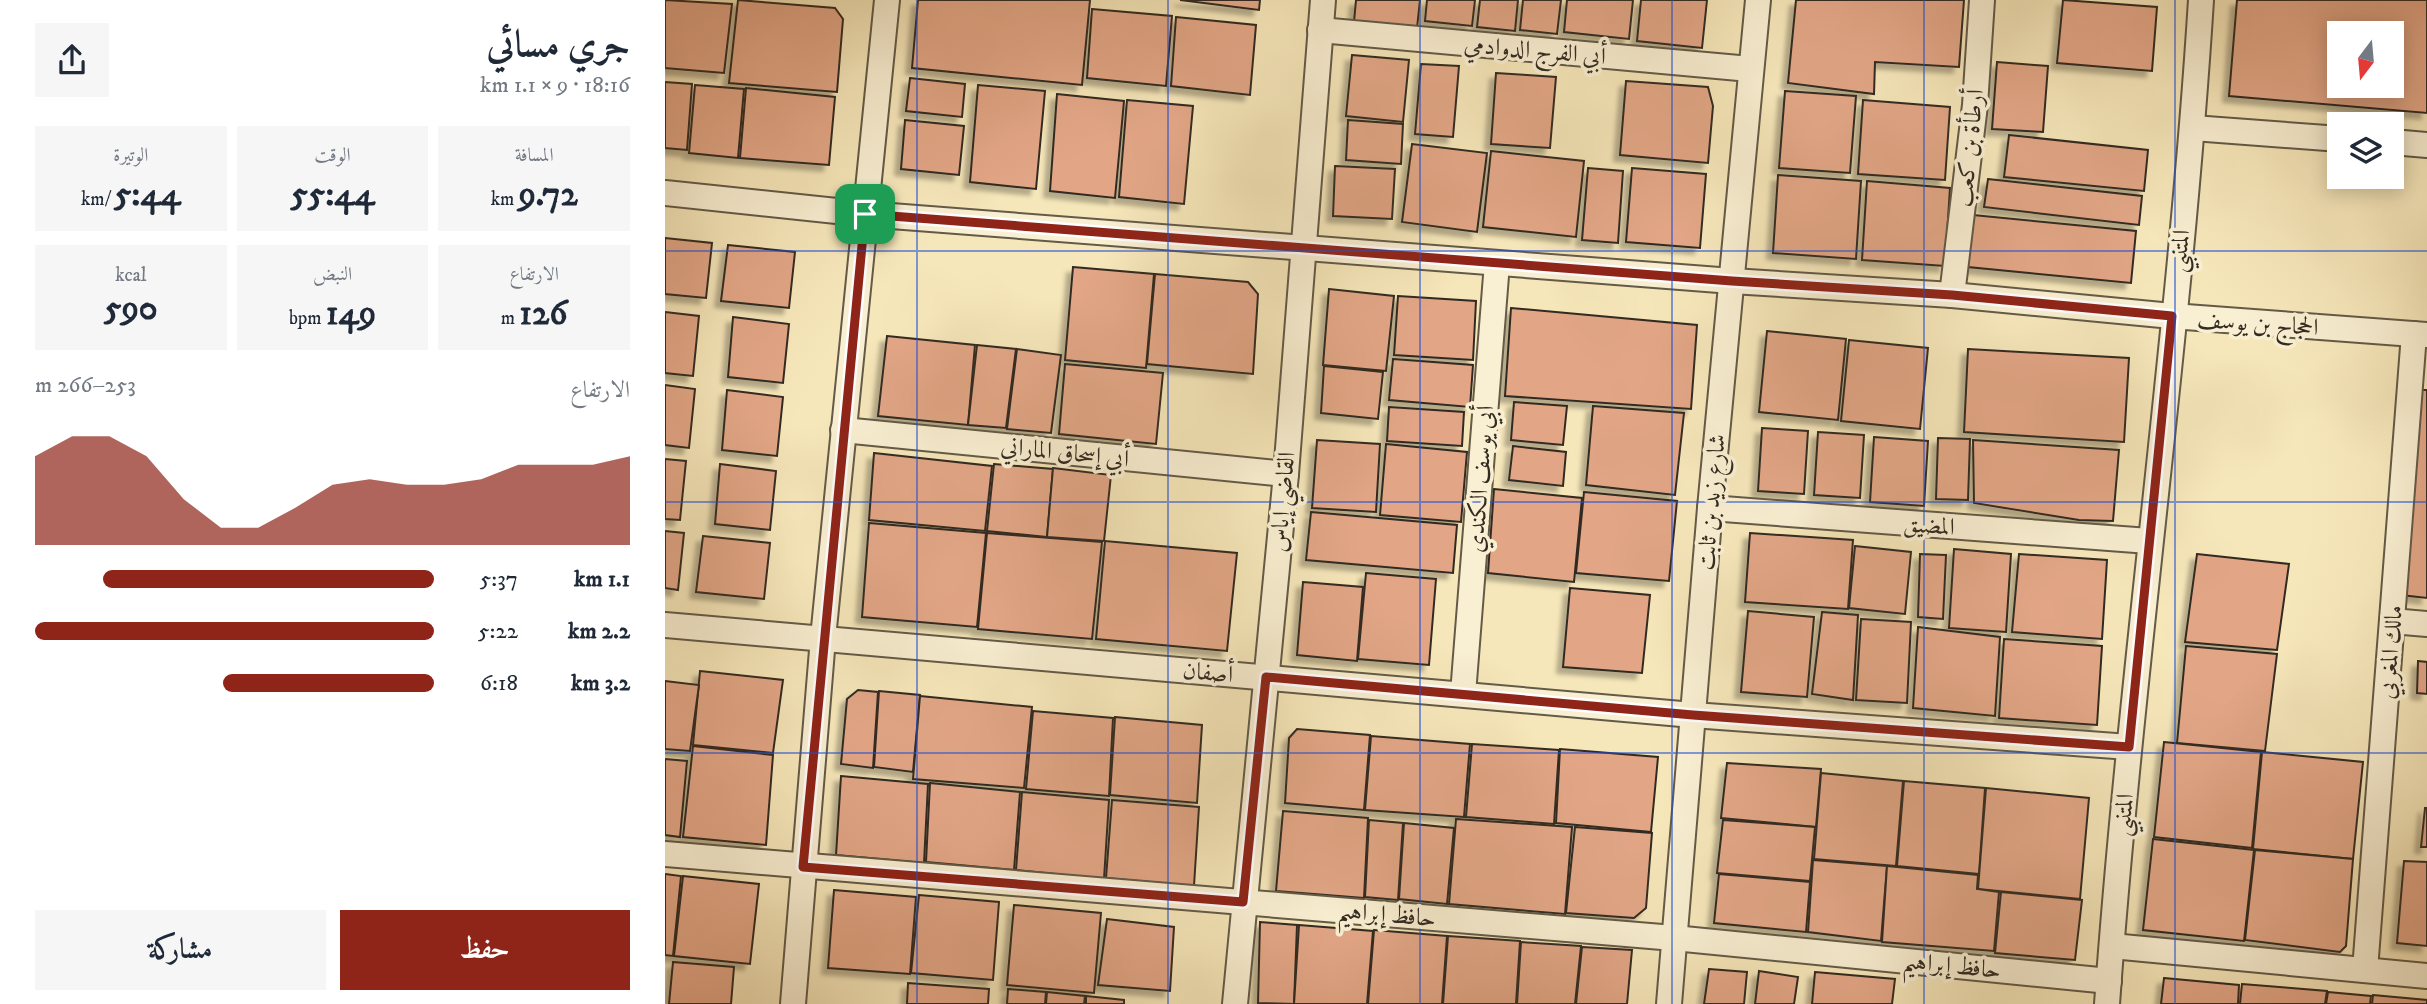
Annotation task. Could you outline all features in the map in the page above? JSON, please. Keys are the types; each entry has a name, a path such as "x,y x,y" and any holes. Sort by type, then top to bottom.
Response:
{"street":[{"path":"793,1004 823,638 887,0"},
{"name":"القاضي إياس","path":"1235,1004 1286,474 1323,0"},
{"name":"شارع زيد بن ثابت","path":"1669,1004 1710,508 1758,0"},
{"name":"أرطأة بن كعب","path":"1952,295 1975,105 1982,0"},
{"name":"المتنبي","path":"2108,992 2149,541 2193,128 2201,0"},
{"name":"أبي الفرج الدوادمي","path":"1320,30 1750,69"},
{"path":"2193,128 2327,138"},
{"path":"2404,143 2427,145"},
{"name":"الحجاج بن يوسف","path":"665,193 865,214 1732,281 1952,295 2172,316 2421,335"},
{"name":"أبي يوسف الكندي","path":"1463,694 1497,263"},
{"name":"مالك المغربي","path":"2365,970 2392,621 2421,335"},
{"name":"أبي إسحاق الماراني","path":"843,430 1286,474"},
{"name":"المضيق","path":"1710,508 2149,541"},
{"path":"2392,621 2427,624"},
{"name":"أصفان","path":"665,625 1693,715 2129,747"},
{"name":"حافظ إبراهيم","path":"665,854 1674,938 2108,992"},
{"path":"2112,946 2427,976"}],"building":[{"path":"665,0 732,4 724,73 665,68"},
{"path":"738,0 835,8 843,19 837,92 729,83"},
{"path":"918,0 1090,0 1082,85 912,68"},
{"path":"1180,0 1260,0 1259,10"},
{"path":"1356,0 1420,0 1417,28 1354,22"},
{"path":"1427,0 1475,0 1472,26 1425,21"},
{"path":"1480,0 1518,0 1515,31 1477,27"},
{"path":"1523,0 1561,0 1557,34 1520,30"},
{"path":"1567,0 1633,0 1629,39 1564,32"},
{"path":"1641,0 1707,0 1702,48 1637,41"},
{"path":"1796,0 1964,0 1959,67 1875,62 1874,94 1788,83"},
{"path":"2063,0 2157,7 2152,71 2057,63"},
{"path":"2237,0 2427,0 2427,113 2229,96"},
{"path":"1092,9 1172,16 1166,86 1087,78"},
{"path":"1176,17 1256,25 1250,95 1171,86"},
{"path":"1352,55 1409,60 1403,122 1346,116"},
{"path":"1997,62 2048,66 2043,132 1992,129"},
{"path":"1421,64 1459,66 1453,137 1415,134"},
{"path":"1496,73 1556,77 1550,148 1491,144"},
{"path":"910,78 965,84 962,117 906,111"},
{"path":"1626,81 1708,87 1713,106 1708,163 1620,155"},
{"path":"665,82 692,84 687,150 665,148"},
{"path":"695,85 744,89 738,158 689,153"},
{"path":"978,85 1045,91 1036,189 970,182"},
{"path":"746,88 835,97 829,165 740,158"},
{"path":"1785,91 1856,96 1850,173 1779,168"},
{"path":"1057,94 1124,101 1115,198 1050,191"},
{"path":"1127,100 1193,106 1184,204 1119,197"},
{"path":"1863,100 1950,107 1945,180 1858,174"},
{"path":"905,120 964,126 959,175 901,169"},
{"path":"1348,120 1403,124 1401,164 1346,160"},
{"path":"2009,135 2148,150 2144,191 2004,177"},
{"path":"1412,144 1487,153 1477,232 1402,222"},
{"path":"1491,151 1584,161 1576,237 1483,227"},
{"path":"1335,166 1395,169 1392,219 1333,216"},
{"path":"1588,168 1623,171 1618,243 1582,240"},
{"path":"1632,168 1706,174 1700,248 1626,242"},
{"path":"1778,175 1861,181 1856,259 1773,253"},
{"path":"1988,179 2142,196 2139,225 1984,207"},
{"path":"1867,181 1950,188 1945,266 1862,260"},
{"path":"1973,215 2136,231 2131,283 1968,267"},
{"path":"665,238 712,243 706,298 665,294"},
{"path":"728,245 795,252 789,308 721,301"},
{"path":"1073,267 1154,274 1146,368 1065,360"},
{"path":"1155,274 1248,282 1258,294 1253,374 1147,364"},
{"path":"1329,289 1394,296 1386,371 1323,365"},
{"path":"1398,296 1476,301 1473,360 1394,355"},
{"path":"1511,308 1697,325 1691,409 1505,396"},
{"path":"665,312 699,316 693,376 665,373"},
{"path":"733,317 789,324 783,383 728,377"},
{"path":"1767,331 1846,339 1838,420 1759,412"},
{"path":"887,336 975,345 968,425 878,416"},
{"path":"1849,340 1928,348 1920,429 1841,421"},
{"path":"977,345 1016,349 1006,428 968,425"},
{"path":"1017,349 1061,355 1051,433 1007,429"},
{"path":"1968,349 2129,358 2124,442 1964,432"},
{"path":"1393,359 1473,365 1470,407 1389,400"},
{"path":"1065,364 1163,373 1156,444 1059,434"},
{"path":"1324,366 1383,372 1378,419 1321,413"},
{"path":"665,385 695,389 689,448 665,445"},
{"path":"727,390 783,397 777,456 722,450"},
{"path":"2419,390 2427,390 2427,598 2401,595"},
{"path":"1514,402 1567,406 1563,445 1511,440"},
{"path":"1593,406 1684,413 1675,495 1586,485"},
{"path":"1389,407 1464,412 1462,446 1387,441"},
{"path":"1762,428 1808,431 1804,494 1758,491"},
{"path":"1818,432 1864,435 1860,498 1814,495"},
{"path":"1874,437 1928,441 1924,506 1870,502"},
{"path":"1938,438 1970,439 1968,500 1936,499"},
{"path":"1317,440 1380,444 1376,512 1312,508"},
{"path":"1973,440 2119,450 2113,521 2079,520 1974,503"},
{"path":"1386,444 1467,452 1461,522 1380,515"},
{"path":"1513,446 1566,452 1563,486 1509,480"},
{"path":"874,453 992,466 985,531 869,520"},
{"path":"665,459 686,461 680,520 665,519"},
{"path":"720,464 776,471 770,530 715,524"},
{"path":"994,464 1053,469 1047,537 987,531"},
{"path":"1053,468 1111,475 1104,541 1047,537"},
{"path":"1494,489 1582,498 1574,582 1488,573"},
{"path":"1584,492 1677,501 1669,581 1576,573"},
{"path":"1311,512 1457,525 1453,573 1306,560"},
{"path":"869,523 986,533 977,627 862,617"},
{"path":"665,531 684,533 678,590 665,588"},
{"path":"987,533 1102,542 1092,639 978,629"},
{"path":"1750,533 1853,540 1848,609 1745,602"},
{"path":"703,536 770,543 764,599 696,592"},
{"path":"1105,541 1237,553 1227,651 1096,639"},
{"path":"1855,546 1911,552 1905,614 1849,608"},
{"path":"1954,549 2011,554 2006,632 1949,628"},
{"path":"1920,554 1946,555 1943,619 1918,617"},
{"path":"2019,554 2107,560 2102,639 2012,632"},
{"path":"2197,554 2289,564 2277,650 2185,642"},
{"path":"1366,573 1436,579 1429,665 1358,659"},
{"path":"1303,582 1363,587 1357,661 1297,655"},
{"path":"1570,588 1650,595 1642,673 1563,667"},
{"path":"1748,611 1814,617 1807,697 1741,692"},
{"path":"1822,612 1858,615 1853,700 1812,694"},
{"path":"1861,619 1911,622 1907,703 1856,700"},
{"path":"1918,627 2000,637 1995,716 1913,708"},
{"path":"2004,639 2102,646 2097,725 1999,718"},
{"path":"2186,646 2277,654 2265,751 2177,743"},
{"path":"2418,661 2427,662 2427,694 2417,693"},
{"path":"700,671 783,680 773,753 693,745"},
{"path":"665,681 699,685 690,751 665,749"},
{"path":"858,690 878,692 873,768 841,764 847,699"},
{"path":"879,691 920,695 913,772 874,767"},
{"path":"920,696 1032,707 1024,788 913,779"},
{"path":"1033,711 1113,718 1109,796 1026,789"},
{"path":"1115,717 1202,725 1197,803 1110,795"},
{"path":"1297,729 1370,735 1364,810 1285,803 1289,738"},
{"path":"1371,736 1470,744 1464,817 1365,810"},
{"path":"2164,742 2261,752 2252,848 2154,837"},
{"path":"1472,744 1559,750 1554,824 1466,817"},
{"path":"693,746 773,755 766,845 683,837"},
{"path":"1560,749 1658,757 1651,832 1556,823"},
{"path":"2262,752 2363,762 2353,859 2253,849"},
{"path":"665,759 687,761 680,837 665,835"},
{"path":"1727,763 1821,769 1816,827 1721,818"},
{"path":"1821,773 1903,781 1896,866 1814,859"},
{"path":"841,776 928,784 924,863 836,855"},
{"path":"1904,781 1985,788 1979,874 1897,866"},
{"path":"930,783 1020,792 1014,870 926,862"},
{"path":"1986,788 2089,798 2080,899 1978,889"},
{"path":"1022,792 1109,800 1104,879 1016,870"},
{"path":"1112,800 1199,807 1194,886 1106,878"},
{"path":"2425,808 2427,847 2421,847"},
{"path":"1283,811 1368,818 1364,898 1276,891"},
{"path":"1456,819 1572,827 1565,914 1449,904"},
{"path":"1369,820 1403,823 1398,900 1365,897"},
{"path":"1723,820 1815,827 1810,881 1717,873"},
{"path":"1404,823 1454,828 1447,904 1399,899"},
{"path":"1575,827 1652,833 1646,908 1634,918 1566,913"},
{"path":"2153,839 2254,850 2244,941 2143,930"},
{"path":"2255,850 2353,859 2346,946 2340,952 2245,940"},
{"path":"1813,860 1887,866 1881,941 1808,932"},
{"path":"2404,861 2427,862 2427,946 2397,943"},
{"path":"1887,866 1978,875 1977,889 1999,892 1994,951 1882,942"},
{"path":"665,874 681,876 673,956 665,955"},
{"path":"1719,874 1810,882 1806,932 1714,923"},
{"path":"683,876 759,884 750,964 674,956"},
{"path":"834,890 916,897 910,974 828,968"},
{"path":"2001,892 2082,900 2075,960 1995,953"},
{"path":"919,895 999,902 993,980 911,973"},
{"path":"1014,905 1101,913 1094,993 1007,985"},
{"path":"1107,919 1174,927 1170,991 1098,985"},
{"path":"1260,922 1297,925 1294,1004 1258,1003"},
{"path":"1299,925 1373,931 1367,1004 1294,1004"},
{"path":"1374,930 1447,936 1442,1004 1368,1004"},
{"path":"1448,936 1520,941 1516,1004 1443,1004"},
{"path":"1521,942 1581,946 1575,1004 1517,1004"},
{"path":"1582,947 1632,950 1627,1004 1576,1004"},
{"path":"673,962 734,967 731,1004 669,1004"},
{"path":"1709,969 1747,972 1744,1004 1704,1004"},
{"path":"1759,971 1798,977 1794,1004 1755,1004"},
{"path":"1815,972 1895,979 1892,1004 1812,1004"},
{"path":"2164,978 2239,985 2238,1004 2161,1004"},
{"path":"908,983 989,989 988,1004 907,1004"},
{"path":"2242,984 2327,991 2325,1004 2240,1004"},
{"path":"1008,989 1046,992 1045,1004 1007,1004"},
{"path":"1047,992 1085,996 1084,1004 1046,1004"},
{"path":"2328,992 2371,996 2370,1004 2326,1004"},
{"path":"2373,995 2427,1000 2427,1004 2372,1004"},
{"path":"1086,996 1124,1000 1124,1004 1086,1004"}],"route":[{"path":"865,214 1732,281 1952,295 2172,316 2129,747 1693,715 1266,677 1243,902 803,867 865,214"}]}
